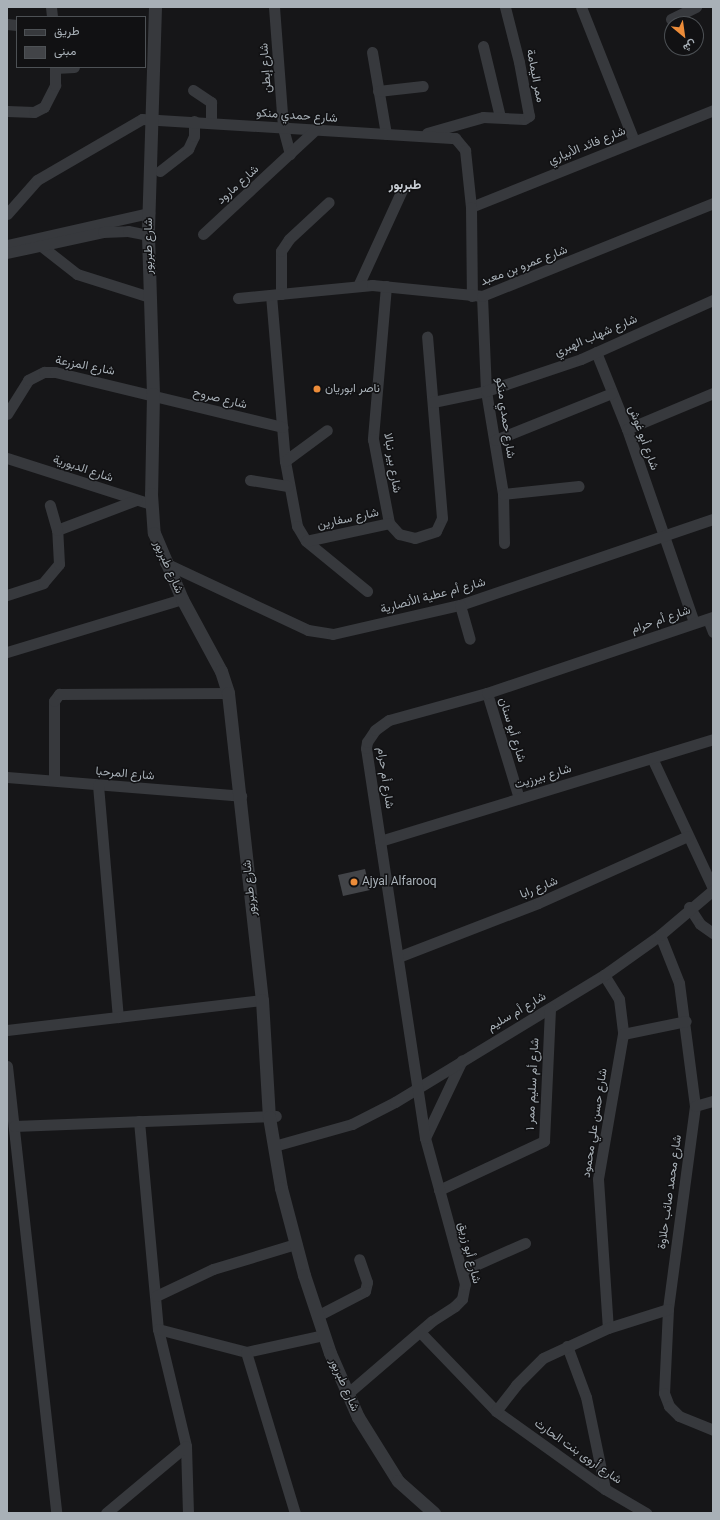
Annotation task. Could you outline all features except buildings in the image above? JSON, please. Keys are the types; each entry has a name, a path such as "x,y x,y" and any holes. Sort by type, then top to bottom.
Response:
{"street":[{"name":"شارع طبربور","path":"155,7 150,62 152,119 148,235 153,394 151,504 155,540 182,599 217,662 228,693 241,796 262,1000 266,1066 272,1112 295,1239 316,1316 347,1394 391,1472 413,1497 434,1513"},
{"name":"شارع إبطن","path":"274,7 283,128"},
{"name":"ممر اليمامة","path":"424,134 466,120 500,117 527,118 529,111 505,7"},
{"path":"581,7 634,141"},
{"path":"678,16 696,7"},
{"path":"483,46 500,117"},
{"path":"372,52 386,134"},
{"path":"7,111 34,112 44,107 55,85 55,68"},
{"path":"378,91 423,86"},
{"path":"193,90 211,102 211,122"},
{"name":"شارع فائد الأبياري","path":"471,207 713,110"},
{"name":"شارع حمدي منكو","path":"7,214 37,180 136,121 152,119 194,121 315,130 386,134 424,134 455,138 465,150 486,391 503,494 504,543"},
{"path":"160,171 188,149 194,136 194,121"},
{"path":"283,128 290,154"},
{"name":"شارع مارود","path":"203,234 315,130"},
{"path":"358,286 402,190"},
{"name":"شارع سفارين","path":"329,202 289,239 281,251 276,294 282,427 288,486 296,521 306,541 389,523 399,534 416,538 432,533 441,524 428,337"},
{"name":"شارع عمرو بن معبد","path":"238,298 358,286 386,286 477,296 713,203"},
{"path":"7,245 149,213"},
{"path":"7,253 112,231 148,235"},
{"path":"40,245 77,274 150,297"},
{"name":"شارع بير نبالا","path":"386,286 373,439 389,523"},
{"name":"شارع شهاب الهبري","path":"486,391 596,352 713,300"},
{"name":"شارع أبو غوش","path":"596,352 627,429 665,534 694,622"},
{"name":"شارع المزرعة","path":"7,414 23,384 44,372 153,394"},
{"path":"433,402 486,391"},
{"path":"495,440 612,393"},
{"path":"627,429 713,393"},
{"name":"شارع صروح","path":"153,394 282,427"},
{"path":"285,461 327,430"},
{"name":"شارع الدبورية","path":"7,458 151,504"},
{"path":"250,480 288,486"},
{"path":"503,494 579,486"},
{"path":"57,530 136,500"},
{"path":"7,595 43,584 54,574 59,564 57,530 50,506"},
{"name":"شارع أم عطية الأنصارية","path":"165,562 324,634 343,633 460,605 665,534 713,519"},
{"path":"306,541 367,591"},
{"path":"7,652 182,599"},
{"path":"460,605 470,639"},
{"path":"710,618 713,632"},
{"name":"شارع أم حرام","path":"416,1090 398,957 366,748 370,736 389,720 487,693 694,622 710,618"},
{"path":"54,780 54,701 59,694 228,693"},
{"name":"شارع أبو سنان","path":"487,693 519,798"},
{"name":"شارع بيرزيت","path":"380,841 713,739"},
{"path":"652,758 713,889"},
{"name":"شارع المرحبا","path":"7,777 241,796"},
{"path":"98,785 118,1017"},
{"name":"شارع رابا","path":"398,957 538,903 688,836"},
{"name":"شارع أم سليم","path":"278,1148 372,1115 416,1090 462,1060 604,975 660,935 689,907 713,889"},
{"path":"689,907 700,924 713,933"},
{"name":"شارع محمد صائب حلاوة","path":"660,935 676,972 686,1021 695,1106 668,1309 665,1399 679,1416 713,1430"},
{"name":"شارع حسن علي محمود","path":"604,975 619,999 623,1034 598,1179 608,1328"},
{"path":"7,1030 262,1000"},
{"name":"شارع أم سليم ممر ١","path":"439,1190 544,1141 550,1008"},
{"path":"623,1034 686,1021"},
{"path":"425,1138 462,1060"},
{"path":"7,1066 56,1513"},
{"name":"شارع أبو زريق","path":"347,1394 420,1332 462,1300 465,1284 462,1270 425,1138 416,1090"},
{"path":"695,1106 713,1101"},
{"path":"14,1126 233,1116 272,1112"},
{"path":"140,1121 158,1329 186,1446 188,1513"},
{"path":"156,1296 213,1270 295,1239"},
{"path":"462,1270 525,1243"},
{"path":"316,1316 365,1291 367,1282 359,1259"},
{"path":"496,1410 534,1366 567,1346 608,1328 668,1309"},
{"path":"158,1329 246,1352 323,1335"},
{"name":"شارع أروى بنت الحارث","path":"420,1332 496,1410 605,1489 646,1513"},
{"path":"567,1346 587,1403 605,1489"},
{"path":"246,1352 295,1513"},
{"path":"106,1513 186,1446"}],"place":[{"name":"ناصر ابوريان","path":"317,389"},
{"name":"Ajyal Alfarooq","path":"354,882"}],"district":[{"name":"طبربور","path":"405,185"}]}
